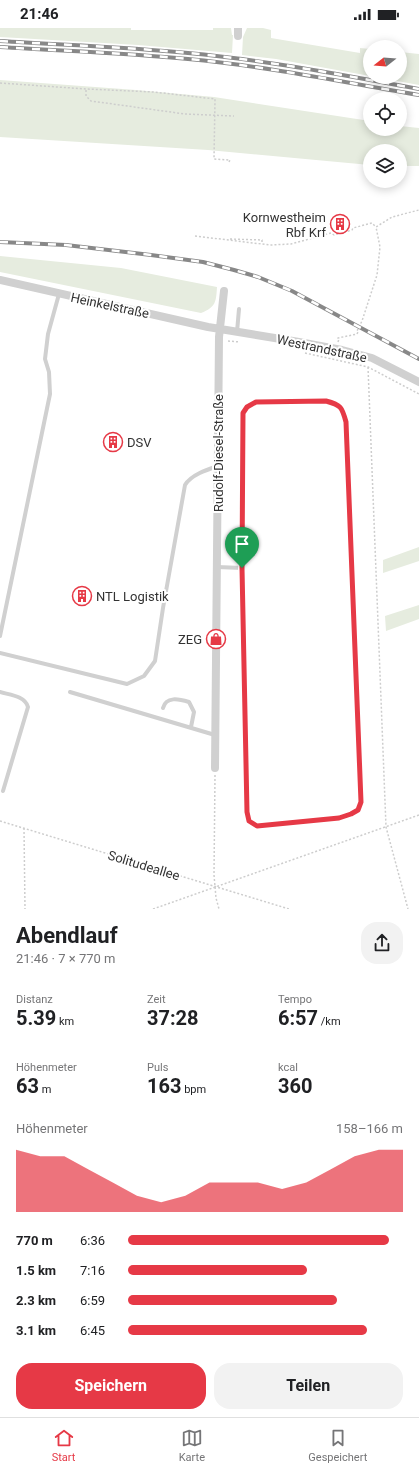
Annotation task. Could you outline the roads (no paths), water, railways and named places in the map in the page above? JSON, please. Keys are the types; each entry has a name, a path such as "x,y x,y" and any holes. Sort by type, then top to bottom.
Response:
{"street":[{"name":"Heinkelstraße","path":"0,280 219,330"},
{"name":"Rudolf-Diesel-Straße","path":"215,768 219,330 224,291"},
{"name":"Westrandstraße","path":"219,330 299,342 372,358 419,382"}],"lane":[{"path":"0,636 50,394 49,372 45,359 46,347 48,334 60,294"},
{"path":"237,332 239,309"},
{"path":"326,401 338,404 343,411 346,422 361,802 358,810 351,814 339,818 257,826 249,821 247,812 242,568 243,413 247,407 256,402 326,401"},
{"path":"0,653 127,684 144,676 155,661 185,485 195,476 218,466"},
{"path":"217,567 242,568"},
{"path":"0,692 22,698 27,702 28,707 3,791"},
{"path":"70,692 215,735"},
{"path":"163,708 164,704 168,700 174,699 188,702 193,708 194,712 191,727"}],"railway":[{"path":"0,41 141,49 217,56 304,68 419,89"},
{"path":"0,47 141,55 217,62 275,70 419,95"},
{"path":"0,242 66,245 151,255 203,262 234,270 258,277 292,291 419,359"}],"place":[{"name":"Kornwestheim Rbf Krf","path":"340,224"},
{"name":"DSV","path":"113,442"},
{"name":"NTL Logistik","path":"82,596"},
{"name":"ZEG","path":"216,639"}]}
